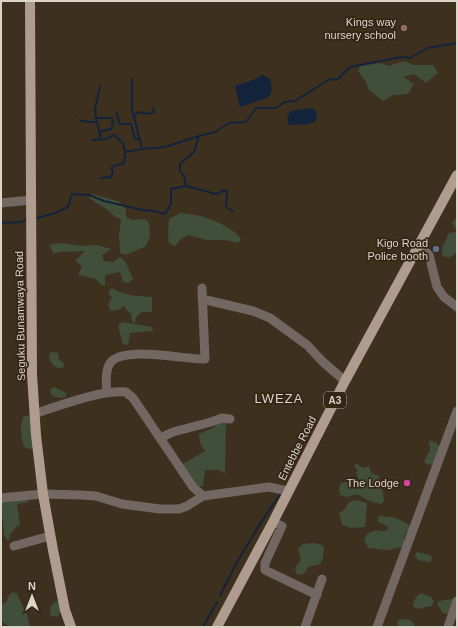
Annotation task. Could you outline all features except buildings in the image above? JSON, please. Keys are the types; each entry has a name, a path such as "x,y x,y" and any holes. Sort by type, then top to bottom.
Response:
{"main road":[{"name":"Seguku Bunamwaya Road","path":"30,1 32,375 36,412 36,435 43,494 65,610 71,627"},
{"name":"Entebbe Road","path":"217,627 273,522 345,381 417,247 456,179"}],"street":[{"path":"1,203 31,200"},
{"path":"417,247 429,255 437,287 444,297 457,307"},
{"path":"107,393 106,381 108,365 112,360 118,357 135,354 195,360 205,359 202,288"},
{"path":"202,299 253,311 270,318 307,345 323,362 345,381"},
{"path":"36,412 107,393 121,391 129,393 193,487 204,496"},
{"path":"377,627 457,411"},
{"path":"160,438 173,432 217,419 230,419"},
{"path":"1,498 43,494 94,496 122,504 160,509 179,509 204,496 269,487 288,491"},
{"path":"273,522 282,526 265,563 265,570 317,595"},
{"path":"14,546 50,536"},
{"path":"305,627 322,579"},
{"path":"448,627 457,601"}],"green space":[{"path":"404,61 413,65 433,65 438,73 426,83 414,74 403,77 414,84 408,94 393,95 383,101 369,90 366,82 358,71 360,66 380,63 389,66"},
{"path":"92,194 120,202 126,210 126,217 132,220 145,219 149,223 150,236 146,246 126,255 120,253 120,218 115,217 108,210 89,198"},
{"path":"180,213 196,215 214,220 223,224 237,234 241,240 238,243 225,240 207,240 189,235 181,239 175,246 169,243 169,219"},
{"path":"457,216 457,252 449,258 442,255 442,248 449,233 456,232 456,229 452,223"},
{"path":"62,243 82,246 97,245 111,249 102,255 104,261 113,262 120,257 125,261 133,279 128,283 123,282 120,272 105,275 105,286 100,284 96,279 78,275 82,266 75,261 85,251 59,252 54,254 49,245"},
{"path":"112,288 126,294 152,297 152,312 142,312 136,317 135,324 132,321 131,313 128,312 124,306 119,310 110,311 108,304 112,298 108,292"},
{"path":"122,322 152,327 153,331 130,333 128,345 123,344 118,326"},
{"path":"51,352 58,353 59,360 64,363 63,368 58,368 52,364 49,357"},
{"path":"54,387 66,393 66,397 59,398 52,396 50,390"},
{"path":"24,416 31,416 34,448 30,449 24,447 22,439 21,427"},
{"path":"217,422 226,423 225,474 219,470 205,470 203,486 197,486 181,465 205,451 200,443 199,434 215,427"},
{"path":"429,440 437,443 441,449 432,465 426,464 424,461 430,450"},
{"path":"355,463 363,468 369,466 371,473 379,476 379,486 383,492 384,501 381,504 369,501 358,495 348,497 340,495 339,489 341,483 346,482 355,484 359,480 356,473 358,471 355,467"},
{"path":"28,500 29,502 17,504 20,525 16,526 13,532 11,532 9,541 4,535 1,501"},
{"path":"357,500 367,503 365,527 351,528 342,525 339,513 344,510 349,502"},
{"path":"382,515 385,517 398,519 410,526 404,538 402,547 388,550 368,548 364,539 370,532 385,531 389,528 378,522 378,517"},
{"path":"303,544 320,544 324,547 323,558 320,564 308,567 304,574 297,575 295,568 301,560 298,549"},
{"path":"417,552 429,555 432,557 431,561 428,562 418,560 415,555"},
{"path":"13,592 17,594 27,615 30,627 10,627 1,621 1,605 6,602 9,595"},
{"path":"421,593 431,597 434,601 432,606 419,609 413,607 415,599"},
{"path":"452,599 457,602 457,612 448,614 443,613 437,604 439,601"},
{"path":"57,601 61,604 60,613 57,617 50,615 51,605"},
{"path":"407,619 415,625 414,627 398,627 398,620"}],"water":[{"path":"263,75 270,79 272,90 269,97 240,107 235,86"},
{"path":"313,108 317,112 316,121 309,124 289,125 287,116 291,111"}],"waterway":[{"path":"37,218 55,213 68,207 72,194 89,195 104,201 165,214 171,204 171,189 186,186 184,176 180,171 180,164 194,152 199,136 215,132 229,123 246,122 256,108 276,108 285,102 295,101 330,79 337,80 350,67 401,57 410,58 428,48 457,43"},
{"path":"132,79 132,109 142,149 165,147 199,136"},
{"path":"100,86 95,109 100,134"},
{"path":"134,117 138,112 149,114 154,112 153,108"},
{"path":"116,112 120,124 131,124 135,139 139,139"},
{"path":"96,118 112,118 113,124 111,129 102,131 100,134 100,139"},
{"path":"79,120 97,122"},
{"path":"92,140 106,139 114,135 123,143 125,152 142,149"},
{"path":"101,178 111,177 113,171 111,168 124,163 125,152"},
{"path":"186,186 216,194 225,190 227,192 226,207 233,211"},
{"path":"1,223 21,222 25,220"},
{"path":"220,596 248,543 281,493"},
{"path":"203,627 217,602"}],"place":[{"name":"Kings way nursery school","path":"404,28"},
{"name":"Kigo Road Police booth","path":"436,249"},
{"name":"The Lodge","path":"407,483"}],"district":[{"name":"LWEZA","path":"279,398"}]}
